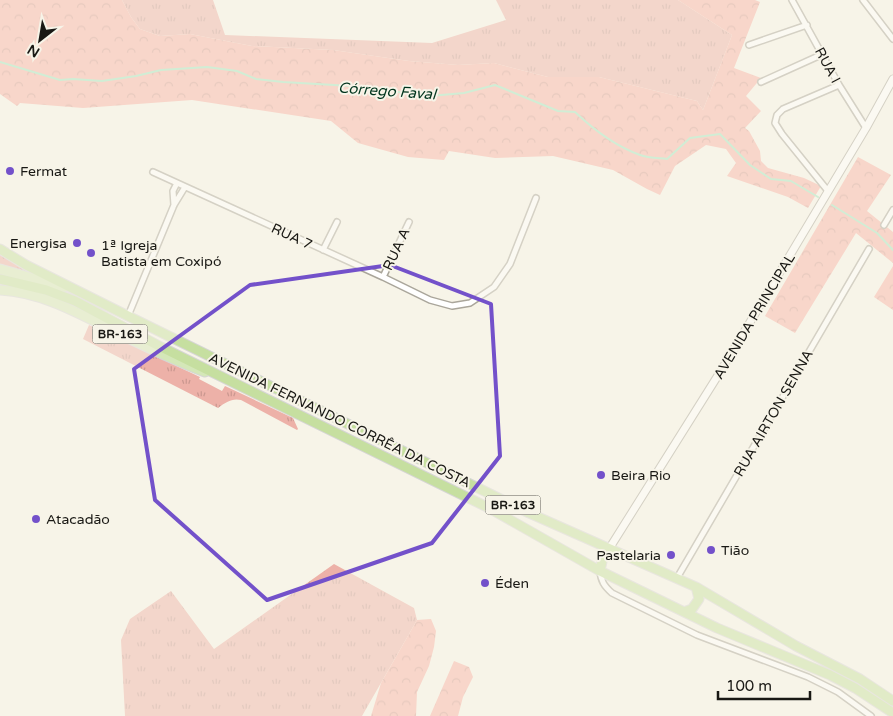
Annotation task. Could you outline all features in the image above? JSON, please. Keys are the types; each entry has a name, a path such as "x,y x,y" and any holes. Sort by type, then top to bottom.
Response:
{"highway":[{"name":"AVENIDA FERNANDO CORRÊA DA COSTA","path":"0,249 30,267 128,316 530,513 696,587 796,646 860,679 893,701"},
{"name":"AVENIDA FERNANDO CORRÊA DA COSTA","path":"0,279 56,293 112,320 161,347 489,508 600,571 717,628 830,675 855,688 893,713"},
{"path":"600,571 603,557 609,549"},
{"path":"684,612 692,609 699,600 696,587"}],"main road":[{"name":"BR-163","path":"0,269 59,285 117,310"},
{"name":"AVENIDA FERNANDO CORRÊA DA COSTA","path":"0,290 18,292 50,301 87,317 171,360 239,385"}],"street":[{"name":"RUA I","path":"792,0 839,85 866,128"},
{"path":"862,0 893,38"},
{"path":"749,45 807,25"},
{"path":"760,82 823,54"},
{"name":"AVENIDA PRINCIPAL","path":"609,549 722,369 866,128 893,79"},
{"path":"828,191 775,124 777,115 783,110 839,85"},
{"name":"RUA 7","path":"153,172 430,300 452,306 470,303 494,286 510,264 536,198"},
{"path":"174,206 173,190 177,183"},
{"path":"128,316 174,206 185,187"},
{"path":"884,225 893,210"},
{"path":"322,250 337,222"},
{"name":"RUA A","path":"383,277 408,222"},
{"name":"RUA AIRTON SENNA","path":"677,578 869,249"},
{"path":"600,571 601,580 605,588 612,593 697,634 808,677 838,692 871,716"},
{"path":"749,655 754,644"}],"highlighted area":[{"path":"390,265 491,304 500,456 432,543 267,600 155,500 134,369 250,285"}],"green space":[{"path":"0,0 122,0 140,29 160,36 190,34 252,46 333,50 409,61 458,65 494,63 548,77 599,77 697,101 703,110 732,35 678,0 755,0 760,2 734,68 761,78 746,96 761,111 745,128 749,131 760,151 761,161 768,168 804,178 821,186 808,208 788,197 727,176 736,163 726,149 706,145 675,166 660,195 613,170 553,156 495,158 449,151 444,160 408,157 358,143 331,121 192,100 83,108 20,103 17,106 0,94"},
{"path":"122,0 213,0 225,35 432,43 506,20 496,0 678,0 732,35 703,110 697,101 599,77 548,77 494,63 458,65 409,61 333,50 252,46 190,34 160,36 140,29"},
{"path":"858,157 891,175 867,211 893,232 893,263 856,233 795,333 765,316"},
{"path":"0,251 41,275 0,265"},
{"path":"893,266 893,310 874,297"},
{"path":"89,325 200,377 199,379 222,391 225,386 293,418 298,429 241,400 229,401 218,408 83,339"},
{"path":"334,564 414,608 417,620 362,716 125,716 121,640 130,619 171,591 214,649"},
{"path":"431,619 436,631 434,647 429,666 417,692 416,716 371,716 381,683 417,620"},
{"path":"454,661 469,667 473,677 463,697 458,716 430,716"}],"waterway":[{"name":"Córrego Faval","path":"0,62 60,80 102,81 161,70 207,67 237,71 256,79 351,86 430,96 464,93 495,85 558,111 575,112 613,142 646,157 667,159 690,138 720,134 750,165 771,179 791,181 818,197"},
{"name":"Córrego Faval","path":"832,205 877,233 893,250"}],"place":[{"name":"Fermat","path":"10,171"},
{"name":"Energisa","path":"77,243"},
{"name":"1ª Igreja Batista em Coxipó","path":"91,253"},
{"name":"Beira Rio","path":"601,475"},
{"name":"Atacadão","path":"36,519"},
{"name":"Tião","path":"711,550"},
{"name":"Pastelaria","path":"671,555"},
{"name":"Éden","path":"485,583"}]}
